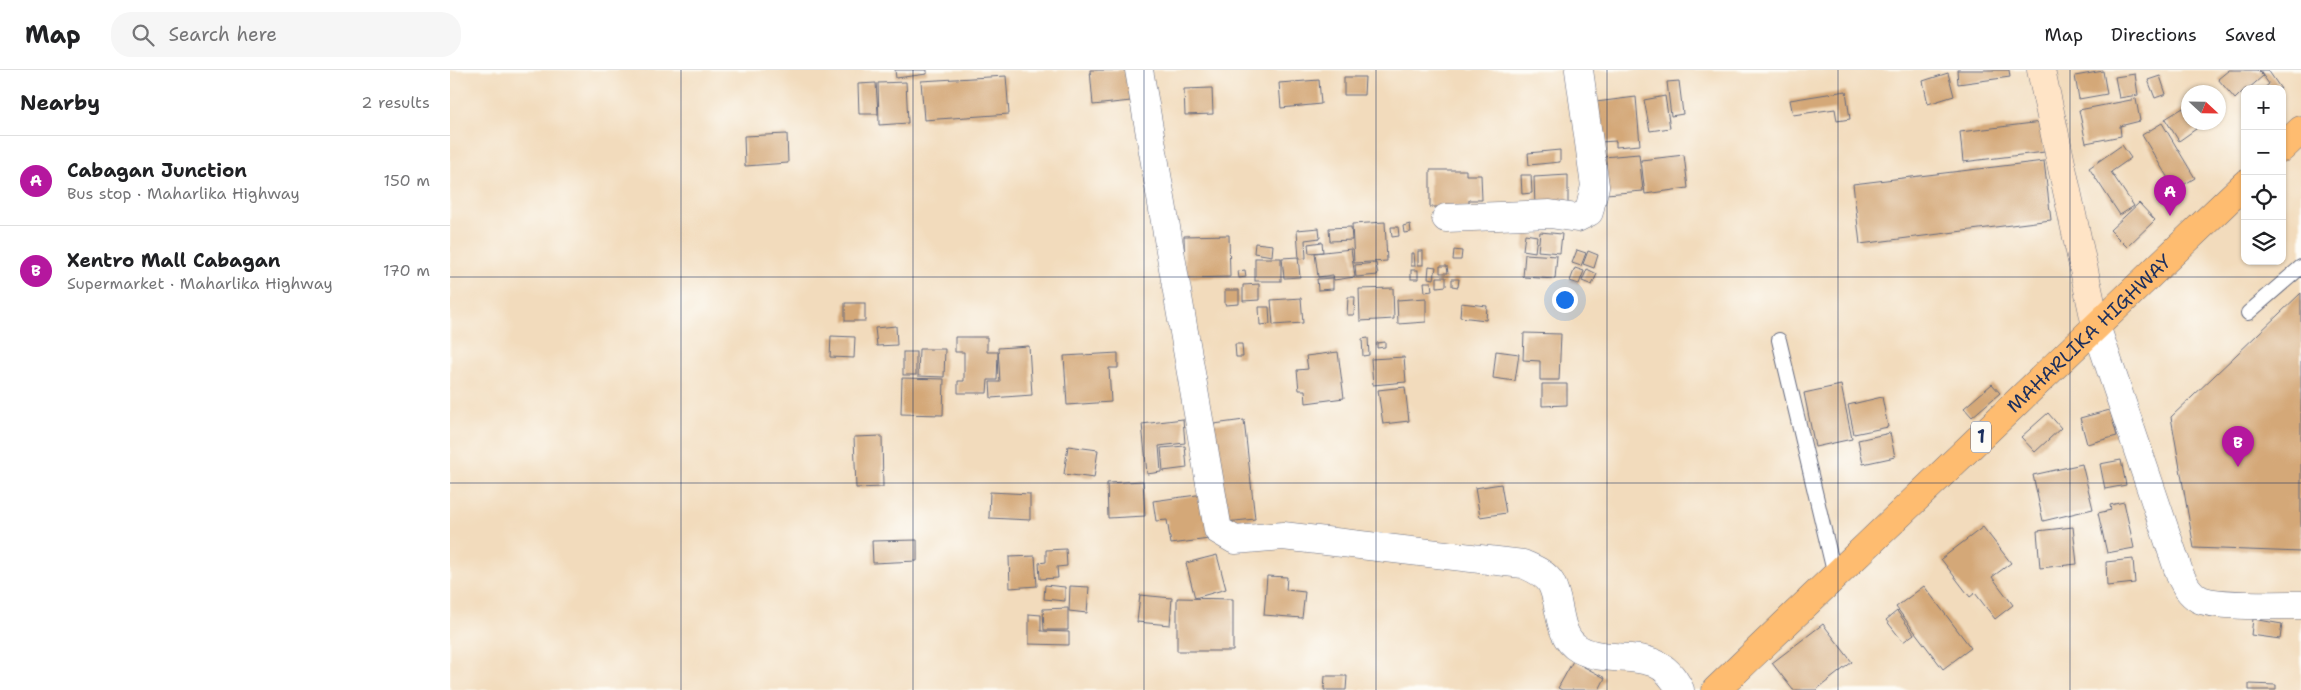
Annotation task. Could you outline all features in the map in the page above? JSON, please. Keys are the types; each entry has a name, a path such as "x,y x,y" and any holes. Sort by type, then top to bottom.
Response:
{"main road":[{"path":"2286,145 2301,130"},
{"path":"2286,147 2301,140"},
{"name":"MAHARLIKA HIGHWAY","path":"1716,690 2241,188"}],"street":[{"path":"1139,70 1218,530 1235,540 1283,536 1523,564 1542,573 1552,583 1565,635 1578,648 1595,654 1630,657 1650,662 1662,668 1675,679 1680,690"},
{"path":"1446,218 1550,214 1577,218 1588,212 1596,186 1579,70"},
{"path":"2041,70 2096,326 2180,575 2188,590 2201,600 2235,604 2301,605"}],"lane":[{"path":"2248,313 2301,267"},
{"path":"1779,340 1836,576"}],"building":[{"path":"895,70 927,70 927,74 896,78"},
{"path":"1090,70 1128,70 1131,101 1093,105"},
{"path":"1957,70 2009,70 2010,77 1958,84"},
{"path":"2229,70 2257,70 2263,76 2253,85 2241,85 2241,93 2235,99 2226,88 2226,85 2223,85 2218,79"},
{"path":"2259,70 2268,70 2278,85 2268,85 2269,84"},
{"path":"2103,71 2107,94 2079,99 2075,76"},
{"path":"1948,73 1954,96 1928,104 1923,81"},
{"path":"2135,74 2138,95 2119,98 2115,77"},
{"path":"1006,76 1009,114 924,120 921,81"},
{"path":"2160,76 2166,94 2155,98 2148,80"},
{"path":"1344,77 1365,77 1364,95 1344,95"},
{"path":"1319,80 1321,104 1281,108 1279,83"},
{"path":"1679,81 1683,114 1671,116 1667,82"},
{"path":"906,82 908,123 879,125 878,83"},
{"path":"876,83 878,114 859,114 858,84"},
{"path":"1212,88 1213,114 1185,115 1184,89"},
{"path":"1846,91 1850,119 1837,121 1835,109 1793,115 1790,100"},
{"path":"1665,96 1670,128 1650,131 1644,100"},
{"path":"1636,97 1640,145 1616,147 1616,141 1600,142 1596,102"},
{"path":"2136,99 2140,121 2120,126 2121,136 2086,143 2079,110"},
{"path":"2181,109 2181,130 2195,130 2179,141 2165,119"},
{"path":"2041,122 2045,152 1963,162 1960,132"},
{"path":"2162,123 2195,178 2175,190 2142,135"},
{"path":"787,134 788,163 745,166 744,136"},
{"path":"2122,145 2131,158 2111,172 2134,206 2120,215 2089,168"},
{"path":"1560,150 1560,162 1529,165 1528,153"},
{"path":"1639,154 1643,191 1606,194 1603,157"},
{"path":"1684,155 1688,188 1645,194 1641,160"},
{"path":"2044,161 2051,220 1860,244 1853,184"},
{"path":"1430,170 1466,170 1466,175 1481,175 1482,200 1469,200 1469,207 1430,207"},
{"path":"1521,175 1531,175 1532,193 1522,194"},
{"path":"1568,175 1568,205 1535,207 1534,177"},
{"path":"2139,203 2155,220 2127,247 2110,230"},
{"path":"1385,222 1387,261 1354,263 1352,224"},
{"path":"1410,224 1411,232 1404,233 1403,226"},
{"path":"1351,227 1352,240 1330,241 1329,228"},
{"path":"1391,227 1398,227 1399,236 1392,237"},
{"path":"1319,228 1320,238 1305,240 1306,258 1299,259 1297,230"},
{"path":"1540,232 1562,234 1560,253 1538,251"},
{"path":"1525,234 1537,236 1535,252 1523,250"},
{"path":"1229,235 1230,277 1185,278 1184,236"},
{"path":"1322,242 1323,252 1309,253 1308,244"},
{"path":"1255,243 1273,245 1272,256 1254,253"},
{"path":"1351,249 1355,277 1334,280 1333,275 1318,277 1315,253"},
{"path":"1454,250 1462,251 1461,260 1453,260"},
{"path":"1577,250 1586,253 1581,266 1572,263"},
{"path":"1418,251 1423,251 1423,265 1418,265"},
{"path":"1588,251 1598,255 1594,268 1583,264"},
{"path":"1411,253 1414,253 1415,266 1411,266"},
{"path":"1525,254 1557,256 1555,279 1523,277"},
{"path":"1298,257 1300,277 1284,278 1282,258"},
{"path":"1255,258 1281,258 1281,281 1255,281"},
{"path":"1376,263 1378,275 1356,277 1355,265"},
{"path":"1429,266 1436,267 1434,279 1428,278"},
{"path":"1440,266 1447,266 1448,273 1440,273"},
{"path":"1575,268 1584,271 1579,284 1570,281"},
{"path":"1587,269 1597,274 1592,285 1582,281"},
{"path":"1245,270 1246,277 1239,278 1238,271"},
{"path":"1411,270 1418,270 1418,279 1411,279"},
{"path":"1437,277 1446,277 1446,286 1437,287"},
{"path":"1333,278 1333,289 1318,290 1317,279"},
{"path":"1452,279 1459,279 1458,287 1452,286"},
{"path":"1424,282 1431,282 1432,291 1425,292"},
{"path":"1259,284 1259,300 1243,301 1243,285"},
{"path":"1393,288 1394,319 1360,321 1359,289"},
{"path":"1225,290 1239,290 1239,304 1225,305"},
{"path":"2301,293 2301,552 2194,548 2171,417"},
{"path":"1348,297 1355,297 1354,315 1347,315"},
{"path":"1301,298 1303,323 1273,325 1271,300"},
{"path":"1426,298 1426,322 1398,324 1397,300"},
{"path":"845,303 865,303 865,321 845,321"},
{"path":"1461,303 1487,306 1486,320 1460,317"},
{"path":"1259,307 1269,307 1270,324 1260,325"},
{"path":"896,326 897,345 877,346 875,328"},
{"path":"1524,333 1561,334 1559,380 1540,380 1540,361 1523,360"},
{"path":"831,336 855,337 854,358 830,357"},
{"path":"955,337 987,337 987,352 998,352 997,380 988,380 987,393 958,393 958,381 964,381 964,352 955,352"},
{"path":"1368,338 1369,355 1363,356 1362,339"},
{"path":"1385,342 1385,347 1377,348 1377,343"},
{"path":"1235,344 1242,344 1243,357 1236,357"},
{"path":"1029,346 1032,395 991,398 990,382 1000,382 998,348"},
{"path":"919,349 945,349 944,377 918,376"},
{"path":"1496,351 1519,354 1515,381 1493,378"},
{"path":"903,352 916,352 916,375 903,375"},
{"path":"1338,352 1344,398 1306,403 1305,390 1299,390 1297,370 1308,369 1306,356"},
{"path":"1118,353 1118,368 1109,368 1111,402 1067,405 1064,356"},
{"path":"1404,357 1406,382 1373,385 1371,359"},
{"path":"902,378 944,379 943,415 901,414"},
{"path":"1542,384 1567,384 1567,405 1542,406"},
{"path":"1992,384 2000,393 1972,417 1964,408"},
{"path":"1841,385 1852,439 1815,447 1804,393"},
{"path":"1405,387 1409,421 1383,424 1378,390"},
{"path":"1882,397 1888,427 1854,434 1848,405"},
{"path":"2110,410 2117,436 2087,444 2080,418"},
{"path":"2048,413 2061,428 2035,452 2021,437"},
{"path":"1183,419 1185,443 1159,446 1161,472 1147,474 1142,424"},
{"path":"1244,420 1255,519 1225,522 1214,424"},
{"path":"1890,433 1895,457 1863,464 1858,440"},
{"path":"882,436 883,487 856,488 854,437"},
{"path":"1068,446 1098,450 1094,478 1064,474"},
{"path":"1185,446 1187,468 1163,471 1161,448"},
{"path":"2121,460 2126,485 2105,489 2100,464"},
{"path":"2082,464 2093,509 2043,521 2033,475"},
{"path":"1143,481 1145,516 1108,518 1107,483"},
{"path":"1501,484 1506,513 1480,517 1475,488"},
{"path":"990,492 1030,494 1030,520 989,518"},
{"path":"1204,494 1209,539 1171,544 1167,520 1156,521 1153,501"},
{"path":"2124,502 2134,548 2107,553 2098,513 2111,510 2110,505"},
{"path":"1983,527 2011,563 1992,577 2013,605 1995,619 1975,593 1970,597 1941,559"},
{"path":"2073,527 2077,564 2040,568 2037,531"},
{"path":"917,540 917,561 873,563 872,541"},
{"path":"1066,549 1067,566 1057,567 1058,578 1040,579 1039,563 1046,562 1046,550"},
{"path":"1217,555 1226,589 1195,598 1186,563"},
{"path":"1035,556 1037,586 1010,588 1009,557"},
{"path":"2133,559 2135,583 2107,586 2106,562"},
{"path":"1267,576 1287,577 1286,590 1305,592 1302,618 1264,615"},
{"path":"1045,585 1065,587 1065,601 1044,599"},
{"path":"1070,586 1089,587 1087,613 1069,611"},
{"path":"1924,586 1971,648 1943,669 1896,607"},
{"path":"1140,595 1172,598 1170,625 1137,622"},
{"path":"1177,598 1233,599 1233,651 1177,651"},
{"path":"1068,608 1068,630 1044,630 1043,609"},
{"path":"1897,611 1914,634 1903,642 1886,620"},
{"path":"1029,614 1041,615 1041,631 1069,632 1069,645 1029,644"},
{"path":"2253,619 2282,624 2280,639 2251,635"},
{"path":"1823,624 1852,662 1816,690 1793,690 1772,663"},
{"path":"1573,661 1605,678 1599,690 1562,690 1558,688"},
{"path":"1325,676 1347,676 1346,690 1324,690"},
{"path":"2249,684 2276,685 2276,690 2249,690"}],"place":[{"name":"Cabagan Junction","path":"2170,216"},
{"name":"Xentro Mall Cabagan","path":"2238,467"}]}
